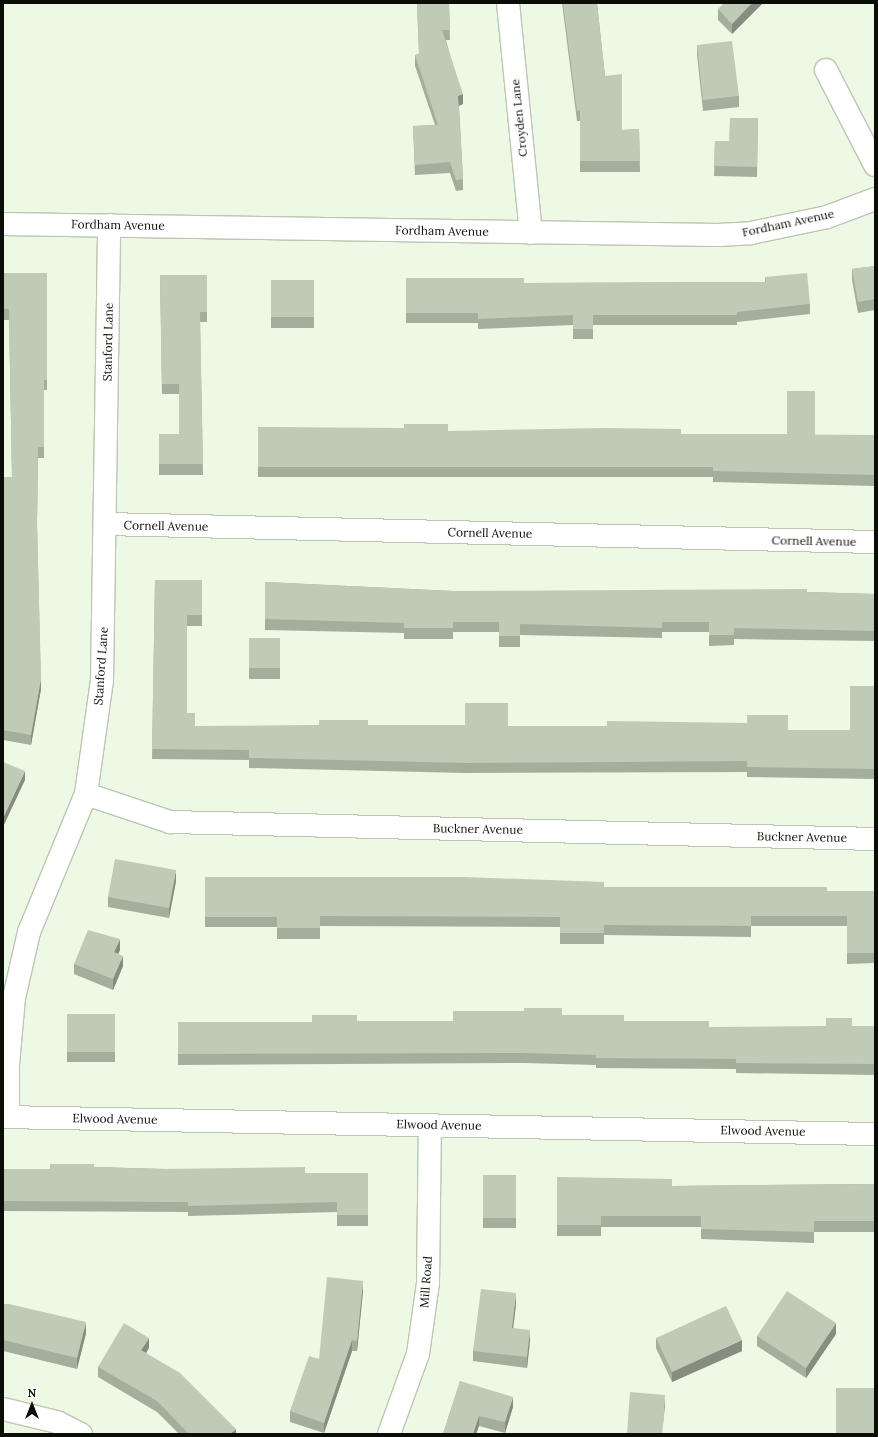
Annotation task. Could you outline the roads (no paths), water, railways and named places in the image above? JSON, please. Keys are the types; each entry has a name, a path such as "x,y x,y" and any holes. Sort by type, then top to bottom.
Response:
{"street":[{"name":"Croyden Lane","path":"508,3 531,233"},
{"path":"826,70 875,165"},
{"name":"Fordham Avenue","path":"3,224 531,233 751,233 826,217 875,198"},
{"name":"Stanford Lane","path":"6,1117 8,1065 14,998 29,932 86,794 102,680 109,225"},
{"name":"Cornell Avenue","path":"105,524 875,542"},
{"name":"Buckner Avenue","path":"86,794 170,822 875,839"},
{"name":"Elwood Avenue","path":"6,1117 875,1134"},
{"name":"Mill Road","path":"389,1434 418,1354 427,1291 430,1125"},
{"path":"3,1409 57,1422 81,1434"}]}
